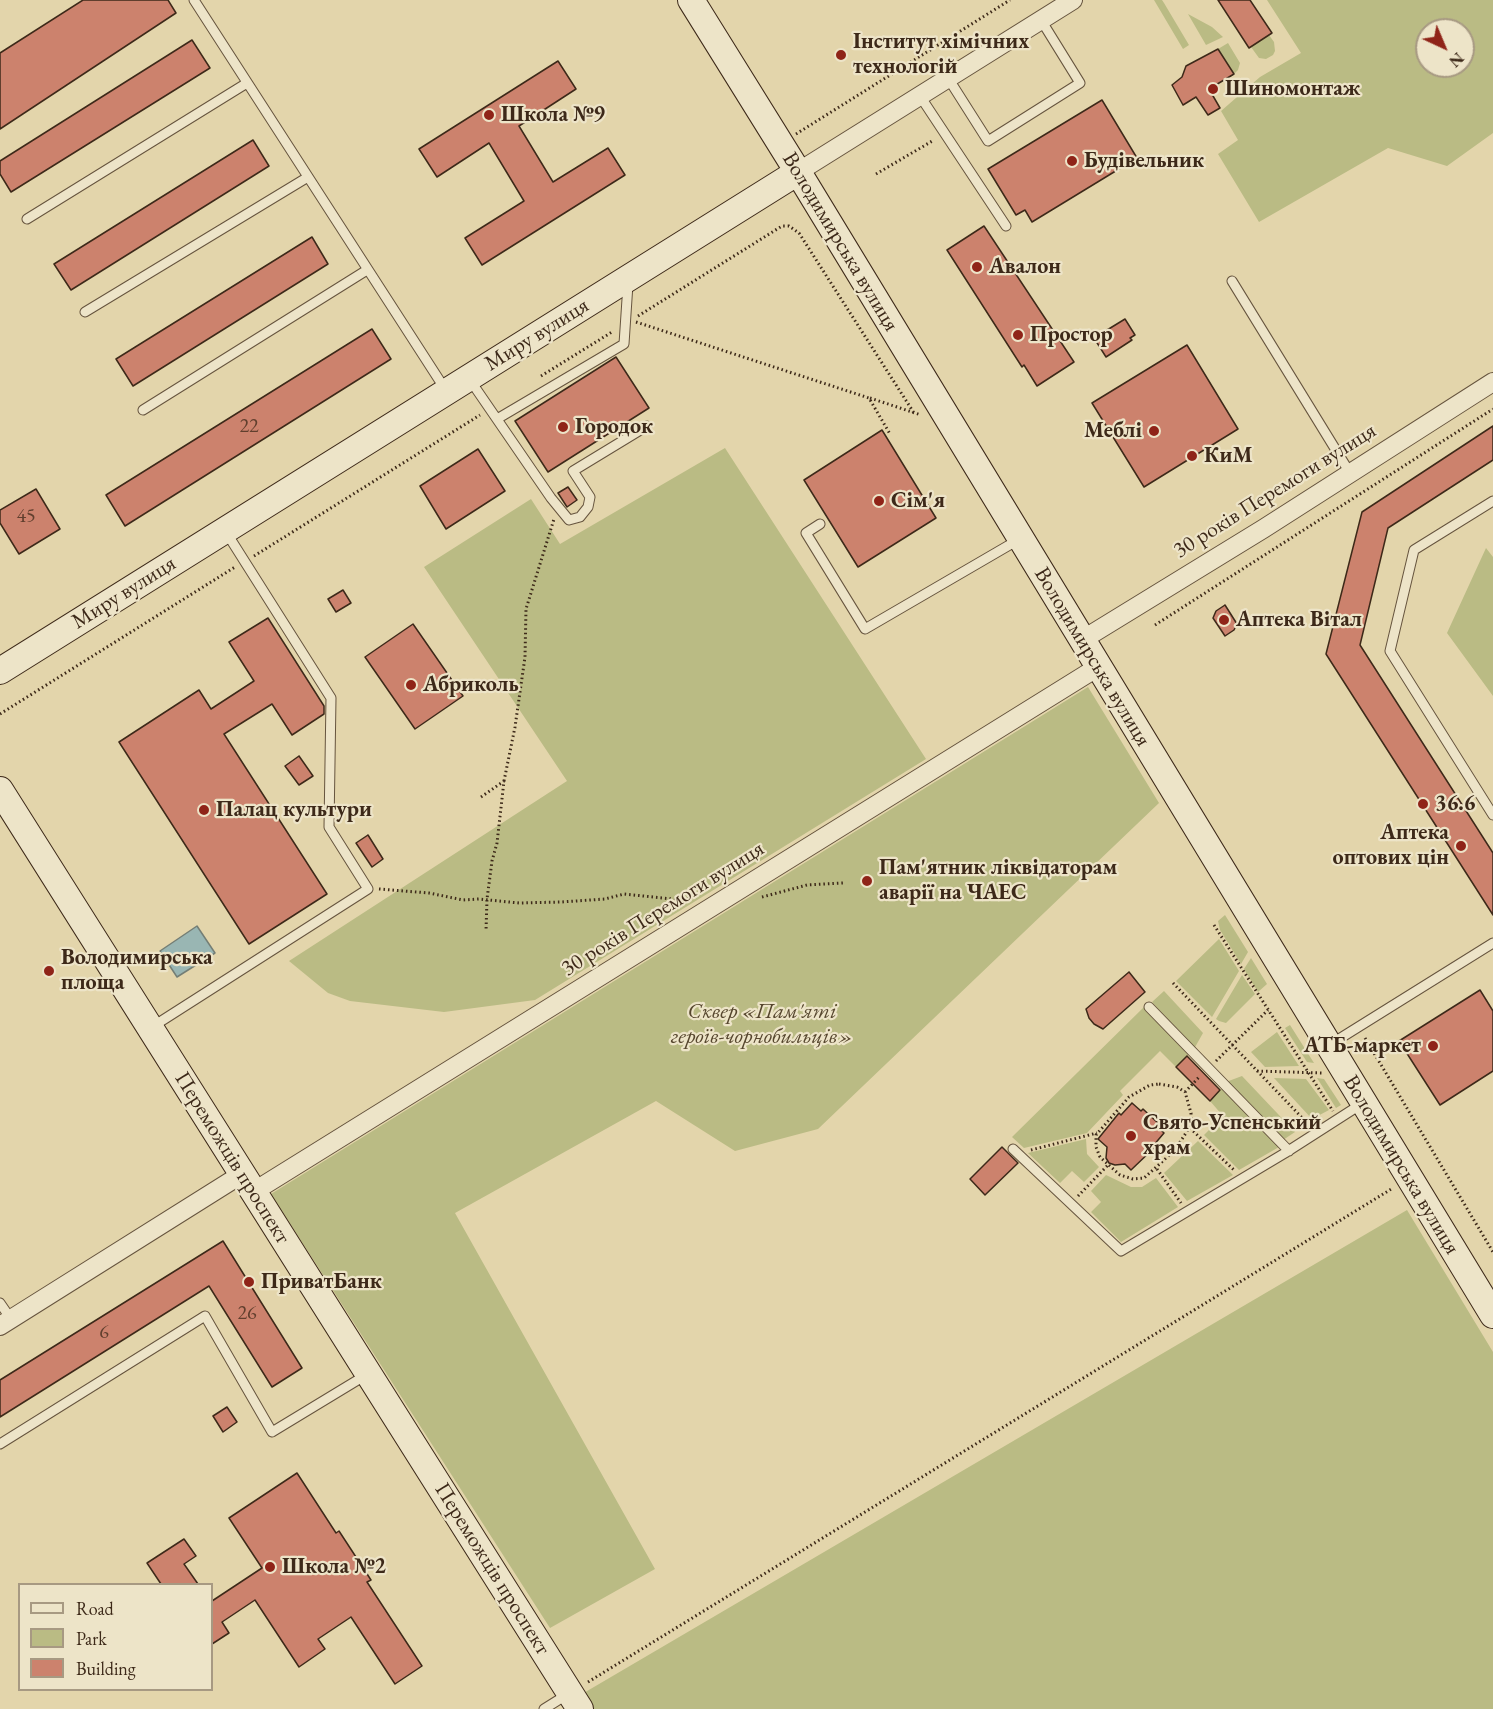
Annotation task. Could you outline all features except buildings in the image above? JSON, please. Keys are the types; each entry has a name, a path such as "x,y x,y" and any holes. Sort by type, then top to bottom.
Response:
{"street":[{"name":"Володимирська вулиця","path":"691,0 1493,1315"},
{"name":"Миру вулиця","path":"0,671 1073,0"},
{"name":"30 років Перемоги вулиця","path":"1082,640 1493,382"},
{"name":"30 років Перемоги вулиця","path":"5,1323 248,1183 1098,667"},
{"name":"Переможців проспект","path":"0,790 575,1701"}],"lane":[{"path":"194,0 447,391"},
{"path":"948,78 988,141 1080,83 1041,20"},
{"path":"27,219 247,83"},
{"path":"920,96 1006,226"},
{"path":"85,312 308,177"},
{"path":"143,410 367,270"},
{"path":"497,419 624,344 629,278"},
{"path":"1232,281 1350,473"},
{"path":"469,378 557,507 569,520 580,517 588,507 590,497 573,471 647,426"},
{"path":"1493,501 1414,550 1390,651 1493,815"},
{"path":"820,524 806,532 864,629 1020,539"},
{"path":"150,1028 368,889 329,827 331,698 225,530"},
{"path":"1329,1045 1493,943"},
{"path":"1149,1007 1289,1150"},
{"path":"1016,1151 1121,1251 1364,1102"},
{"path":"0,1303 5,1323"},
{"path":"0,1444 205,1316 272,1432 368,1374"},
{"path":"544,1709 575,1701"}],"path":[{"path":"795,135 1010,0"},
{"path":"876,174 945,134"},
{"path":"914,412 799,233 789,226 782,226 632,320 922,415"},
{"path":"538,378 625,325"},
{"path":"868,398 890,434"},
{"path":"250,558 490,408"},
{"path":"1155,625 1493,409"},
{"path":"486,931 492,861 497,843 504,781 515,727 525,657 526,609 557,507"},
{"path":"0,714 240,564"},
{"path":"481,797 504,781"},
{"path":"753,899 807,885 843,883"},
{"path":"368,889 429,893 463,900 487,899 519,903 605,898 624,894 682,900 696,896"},
{"path":"1214,925 1338,1119"},
{"path":"1173,983 1316,1133"},
{"path":"1232,1045 1268,1010"},
{"path":"1358,1027 1493,1252"},
{"path":"1257,1071 1326,1073"},
{"path":"1016,1151 1097,1133 1129,1097 1150,1085 1177,1087 1185,1092 1191,1113 1190,1128 1175,1150 1157,1169 1144,1178 1133,1179 1120,1175 1108,1165 1100,1157 1096,1147 1097,1133"},
{"path":"1190,1128 1243,1178"},
{"path":"1071,1204 1108,1165"},
{"path":"1157,1169 1188,1211"},
{"path":"575,1701 1410,1178"}],"green space":[{"path":"1154,0 1162,0 1189,45 1183,49"},
{"path":"1267,0 1493,0 1493,133 1447,166 1388,148 1259,222 1218,154 1238,140 1221,111 1260,77 1301,53"},
{"path":"1188,14 1212,27 1223,37 1206,45"},
{"path":"1269,35 1274,42 1275,51 1266,59 1259,58 1251,47"},
{"path":"1228,43 1240,63 1234,74 1218,49"},
{"path":"725,448 926,759 535,1000 444,1012 350,1001 328,993 289,961 567,781 424,567 531,499 560,544"},
{"path":"1486,548 1493,557 1493,696 1447,633"},
{"name":"Сквер «Пам'яті героїв-чорнобильців»","path":"1088,687 1159,803 818,1129 735,1151 656,1101 455,1213 655,1569 550,1628 271,1194"},
{"path":"1225,915 1248,952 1241,964 1220,930 1218,921"},
{"path":"1219,939 1239,971 1212,1017 1176,981"},
{"path":"1251,958 1267,984 1258,992 1244,969"},
{"path":"1242,975 1255,994 1226,1023 1219,1021 1216,1019"},
{"path":"1164,991 1203,1033 1194,1049 1152,1002"},
{"path":"1144,1007 1189,1054 1176,1067 1160,1051 1120,1091 1123,1095 1087,1133 1024,1148 1012,1137"},
{"path":"1290,1025 1314,1063 1307,1062 1285,1028"},
{"path":"1277,1032 1299,1066 1265,1067 1251,1052"},
{"path":"1242,1076 1295,1132 1283,1140 1226,1082"},
{"path":"1274,1078 1306,1079 1329,1110 1312,1119"},
{"path":"1317,1078 1324,1079 1341,1105 1336,1108"},
{"path":"1222,1088 1279,1147 1239,1170 1204,1135 1223,1116 1210,1101"},
{"path":"1086,1139 1087,1154 1099,1167 1084,1182 1072,1171 1060,1183 1028,1153"},
{"path":"1198,1141 1233,1175 1187,1201 1164,1173"},
{"path":"1106,1175 1131,1187 1142,1187 1156,1178 1178,1207 1121,1242 1091,1212 1101,1202 1091,1191"},
{"path":"1407,1210 1493,1352 1493,1709 592,1709 582,1694"}],"water":[{"path":"197,926 215,953 177,977 160,951"}],"place":[{"name":"Інститут хімічних технологій","path":"841,55"},
{"name":"Шиномонтаж","path":"1213,89"},
{"name":"Школа №9","path":"489,115"},
{"name":"Будівельник","path":"1072,161"},
{"name":"Авалон","path":"977,267"},
{"name":"Простор","path":"1018,335"},
{"name":"Городок","path":"563,427"},
{"name":"Меблі","path":"1154,431"},
{"name":"КиМ","path":"1192,456"},
{"name":"Сім'я","path":"879,501"},
{"name":"Аптека Вітал","path":"1224,620"},
{"name":"Абриколь","path":"411,685"},
{"name":"36.6","path":"1423,804"},
{"name":"Палац культури","path":"204,810"},
{"name":"Аптека оптових цін","path":"1461,846"},
{"name":"Пам'ятник ліквідаторам аварії на ЧАЕС","path":"867,881"},
{"name":"Володимирська площа","path":"49,971"},
{"name":"АТБ-маркет","path":"1433,1046"},
{"name":"Свято-Успенський храм","path":"1131,1136"},
{"name":"ПриватБанк","path":"249,1282"},
{"name":"Школа №2","path":"270,1567"}]}
